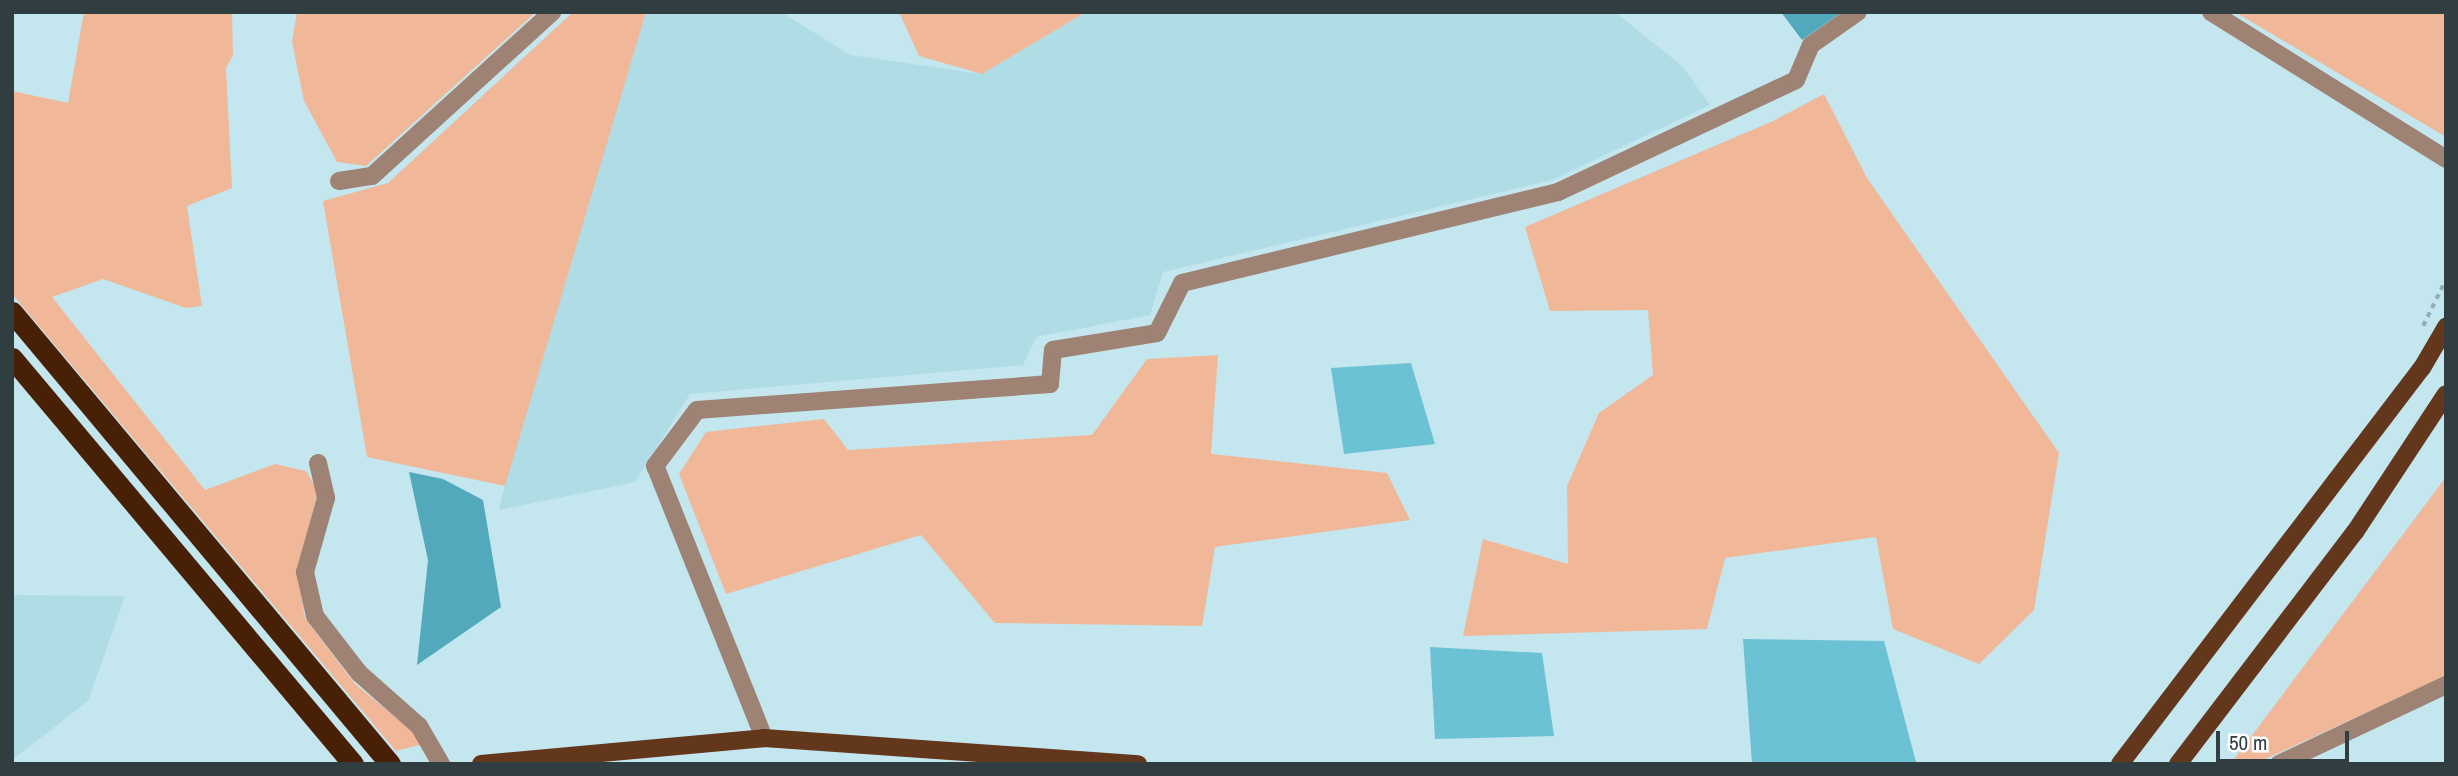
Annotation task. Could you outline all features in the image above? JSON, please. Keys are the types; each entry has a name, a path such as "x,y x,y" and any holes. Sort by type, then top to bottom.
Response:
{"highway":[{"path":"12,312 330,686 390,764"},
{"path":"12,358 353,764"}],"main road":[{"path":"2120,764 2422,368 2446,327"},
{"path":"2178,764 2355,532 2446,394"},
{"path":"481,764 764,738 1138,764"}],"street":[{"path":"340,181 372,176 552,12"},
{"path":"764,738 655,466 697,410 1050,384 1053,350 1157,333 1182,283 1571,186 1796,80 1811,45 1858,12"},
{"path":"2211,12 2446,159"},
{"path":"318,463 327,498 305,572 315,616 359,673 419,726 441,764"},
{"path":"2279,764 2446,685"}],"path":[{"path":"2423,326 2446,279"},
{"path":"2439,290 2446,294"}],"shaded area":[{"path":"84,12 232,12 233,55 226,68 232,188 187,206 202,306 186,308 103,279 52,297 205,490 275,464 306,471 318,491 297,571 305,618 355,684 427,743 396,751 12,294 12,91 68,103"},
{"path":"297,12 536,12 366,166 337,162 304,101 292,42"},
{"path":"573,12 646,12 505,486 367,457 323,201 388,183"},
{"path":"646,12 781,12 850,55 982,74 1086,12 1615,12 1683,67 1710,105 1552,180 1163,272 1150,315 1036,337 1023,365 690,394 635,482 499,510 524,403"},
{"path":"899,12 1086,12 982,74 919,56"},
{"path":"2235,12 2446,12 2446,137"},
{"path":"1824,94 1867,178 2059,453 2034,610 1979,664 1893,629 1876,537 1725,558 1707,629 1463,636 1483,539 1568,564 1567,486 1599,413 1653,375 1648,310 1550,311 1525,227 1773,121"},
{"path":"1218,355 1211,454 1387,473 1410,520 1215,547 1202,626 995,623 921,535 726,594 679,474 706,432 824,419 848,450 1092,435 1147,359"},
{"path":"2446,477 2446,676 2261,761 2232,762"},
{"path":"12,595 125,596 88,701 12,760"}],"water":[{"path":"1781,12 1842,12 1802,40"},
{"path":"409,472 443,479 483,500 501,607 417,665 428,560"}],"building":[{"path":"1411,363 1435,444 1344,454 1331,368"},
{"path":"1743,639 1884,641 1916,762 1752,764"},
{"path":"1430,647 1542,653 1554,736 1435,739"}]}
